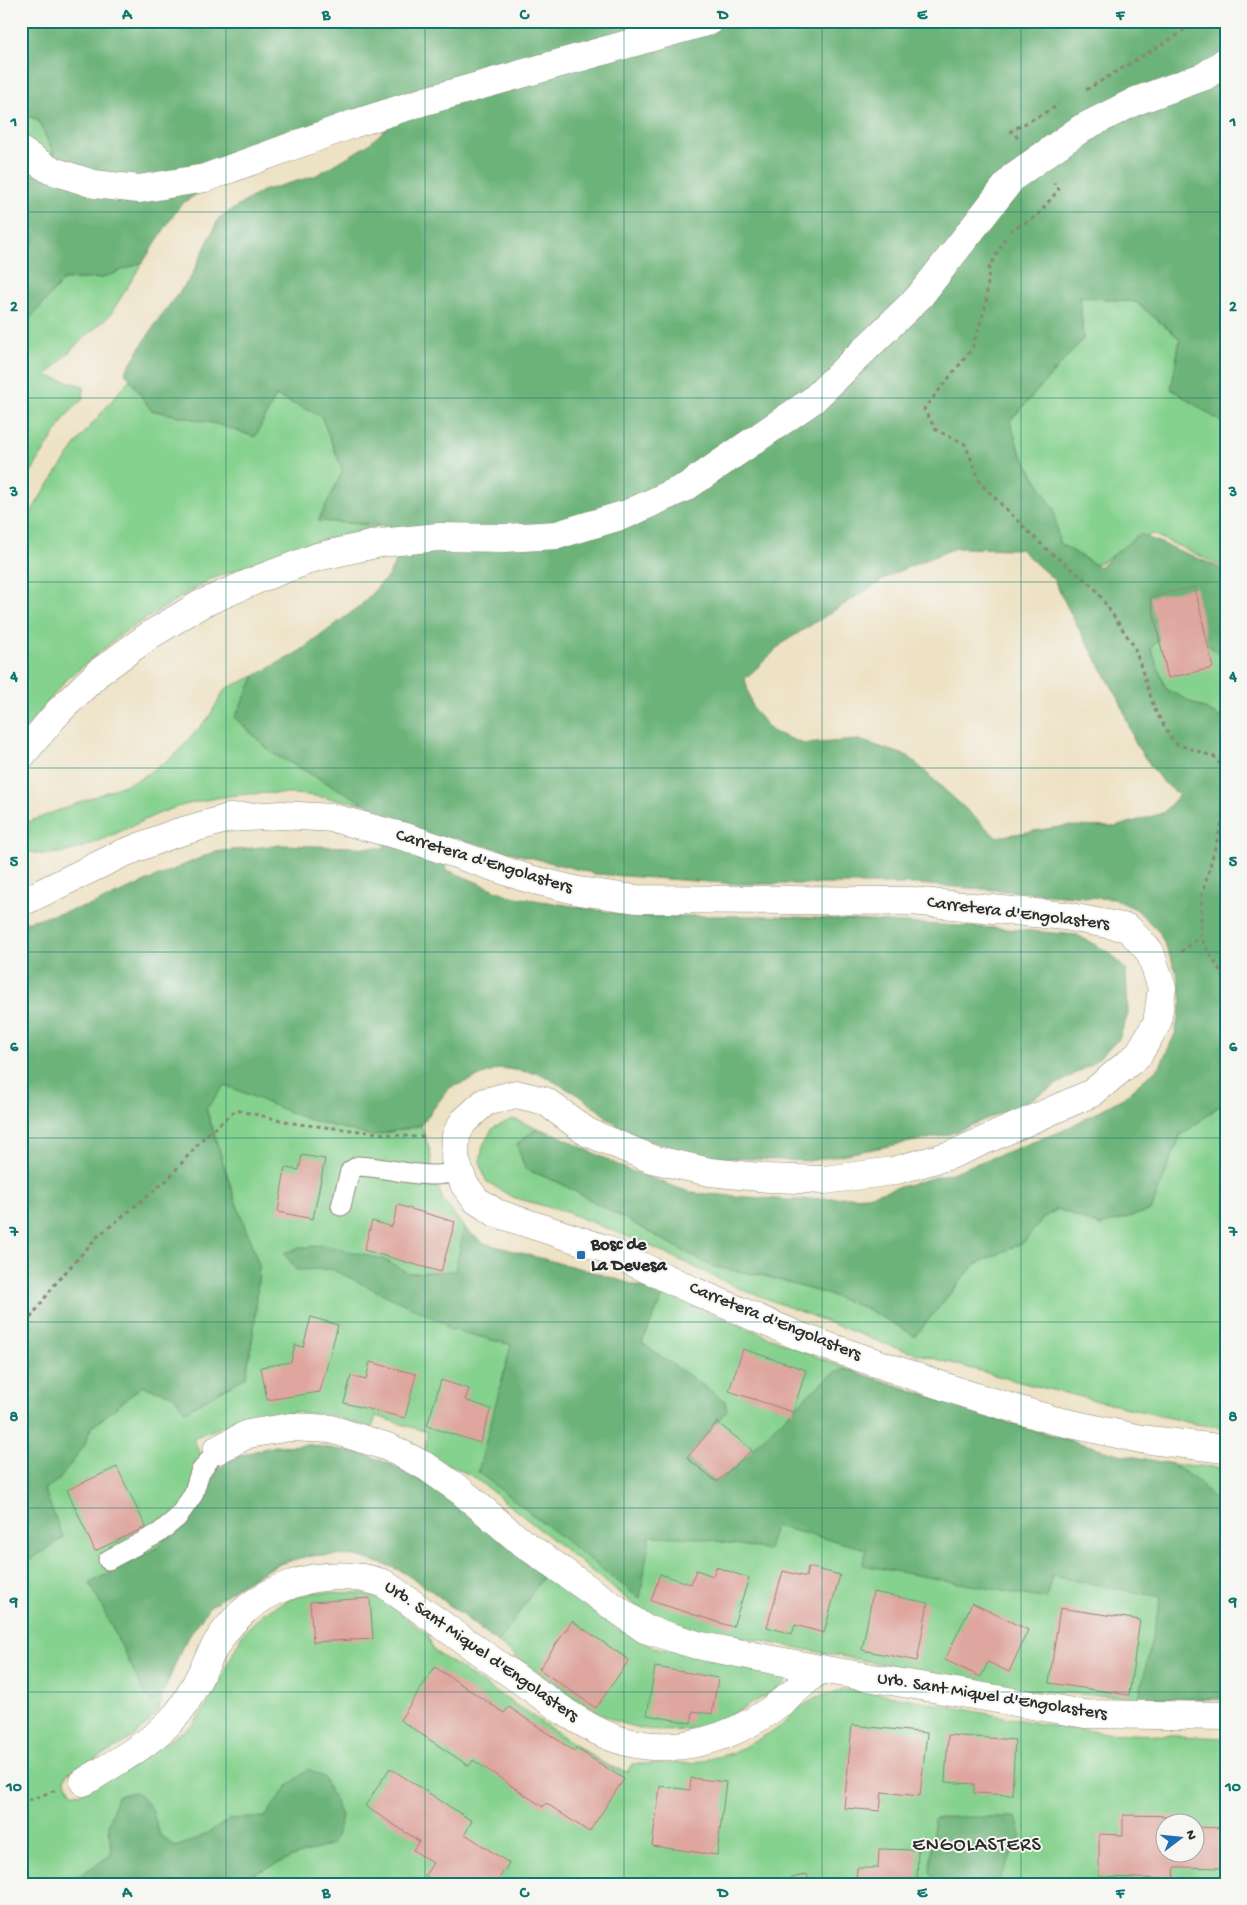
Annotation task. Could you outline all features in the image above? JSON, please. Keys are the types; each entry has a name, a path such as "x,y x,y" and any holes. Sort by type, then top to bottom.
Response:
{"street":[{"path":"21,150 50,170 94,184 139,189 205,178 260,156 416,104 710,21"},
{"path":"21,756 59,711 98,673 150,635 202,604 261,578 317,557 380,543 438,538 557,535 627,514 686,487 813,400 919,297 1014,177 1082,128 1136,101 1205,76 1226,61"},
{"name":"Carretera d'Engolasters","path":"21,901 29,900 138,847 172,834 229,818 282,815 333,818 409,838 526,878 579,891 636,899 911,901 1065,916 1128,928 1150,952 1162,988 1157,1023 1138,1055 1092,1093 951,1155 892,1171 825,1180 768,1178 710,1172 652,1159 587,1132 546,1101 516,1094 485,1102 463,1122 456,1134 455,1159 464,1184 476,1200 496,1213 603,1248 694,1291 802,1336 966,1394 1052,1420 1141,1439 1226,1450"},
{"name":"Urb. Sant Miquel d'Engolasters","path":"217,1450 248,1434 290,1427 331,1429 388,1448 427,1466 461,1491 520,1541 645,1629 697,1644 820,1669 1085,1714 1226,1716"},
{"name":"Urb. Sant Miquel d'Engolasters","path":"84,1782 150,1740 178,1713 197,1683 220,1639 247,1609 282,1588 324,1576 347,1574 384,1583 565,1712 592,1728 626,1742 682,1747 732,1731 769,1712 820,1669"}],"lane":[{"path":"340,1206 350,1171 358,1166 446,1175 459,1170"},
{"path":"108,1560 159,1533 178,1518 193,1495 200,1472 217,1450"}],"path":[{"path":"1082,93 1176,36 1196,21"},
{"path":"1020,141 1012,131 1066,101"},
{"path":"1052,181 1059,189 1037,216 1009,232 989,269 986,305 972,349 924,409 936,430 964,444 981,484 1045,548 1094,587 1134,646 1154,710 1174,743 1215,757 1226,772"},
{"path":"1226,808 1202,895 1200,936 1226,980"},
{"path":"21,1331 55,1284 97,1237 167,1180 205,1136 236,1110 298,1124 414,1137 456,1134"},
{"path":"21,1803 42,1793 84,1782"},
{"path":"21,1874 34,1884"}],"green space":[{"path":"21,21 1226,21 1226,425 1171,389 1180,339 1136,302 1080,296 1083,339 1010,421 1019,451 1054,509 1059,543 1099,567 1139,534 1226,570 1226,651 1222,656 1187,629 1172,625 1151,648 1166,689 1226,720 1226,1100 1180,1136 1151,1210 1100,1226 1058,1209 1044,1217 1024,1242 974,1265 915,1336 869,1310 830,1295 761,1275 713,1267 558,1182 525,1169 517,1144 537,1128 555,1134 626,1169 692,1193 790,1200 867,1196 954,1172 1062,1131 1123,1098 1160,1066 1175,1034 1182,1001 1177,973 1160,933 1136,909 1114,899 916,884 737,884 596,874 450,837 445,869 510,896 634,916 776,916 996,928 1077,935 1110,953 1126,970 1128,1014 1119,1039 1092,1064 1023,1104 947,1135 809,1161 701,1157 628,1134 583,1098 541,1074 501,1068 449,1088 421,1125 372,1136 306,1119 225,1085 206,1109 235,1200 259,1265 255,1322 246,1377 185,1411 173,1395 142,1386 91,1428 84,1446 59,1480 44,1489 63,1538 21,1566 21,923 92,905 214,852 280,845 385,848 375,809 272,753 235,717 255,676 300,651 360,606 389,575 408,537 375,524 318,521 343,471 321,416 276,396 255,437 217,424 151,410 125,372 160,317 191,277 219,218 262,191 315,176 368,145 390,125 250,160 180,205 143,262 102,278 63,280 27,322 21,345 21,158 54,153 38,120 21,113","holes":["955,548 1020,549 1054,580 1073,618 1120,701 1136,745 1161,780 1179,795 1163,813 1115,827 1066,826 996,837 908,756 859,740 804,744 771,731 752,707 745,679 784,642 894,573"]},
{"path":"21,113 38,120 54,154 21,158"},
{"path":"143,262 110,315 73,348 46,376 84,386 83,399 66,416 21,488 21,345 27,322 63,280 102,278"},
{"path":"1080,296 1136,302 1180,339 1172,389 1226,425 1226,568 1152,534 1095,565 1059,543 1050,504 1018,447 1010,421 1083,339"},
{"path":"130,379 151,410 217,424 255,437 276,396 321,416 343,471 318,521 381,526 304,544 209,580 123,633 65,681 21,735 21,529 42,494 82,436"},
{"path":"1171,625 1187,629 1222,655 1226,651 1226,720 1166,689 1151,648"},
{"path":"255,676 235,718 272,753 367,804 277,793 230,796 200,801 171,809 76,849 56,853 38,853 21,848 21,825 140,779 175,755 209,717 225,689"},
{"path":"225,1085 255,1097 400,1131 421,1125 430,1151 433,1174 443,1200 464,1228 483,1243 664,1294 847,1369 1006,1422 1118,1454 1172,1464 1226,1468 1226,1699 1139,1698 1019,1690 677,1625 638,1608 474,1477 425,1452 427,1432 376,1416 372,1428 329,1415 295,1412 239,1420 193,1438 210,1474 236,1457 274,1446 311,1445 359,1453 392,1465 488,1529 544,1576 620,1630 653,1647 783,1674 785,1681 782,1685 748,1706 695,1728 676,1731 635,1727 608,1718 572,1697 426,1587 397,1569 364,1558 330,1555 312,1556 279,1564 228,1592 209,1607 193,1627 181,1649 158,1710 150,1722 124,1743 67,1773 65,1780 72,1793 79,1794 192,1726 210,1700 243,1633 264,1613 291,1599 314,1592 363,1593 386,1602 427,1634 434,1651 606,1765 627,1772 632,1764 692,1763 733,1753 779,1728 798,1709 817,1697 852,1688 1036,1723 1105,1733 1226,1738 1226,1884 21,1884 21,1566 63,1538 44,1489 91,1428 142,1386 156,1390 225,1387 246,1377 255,1322 259,1265 235,1200 206,1108"},
{"path":"1226,1101 1226,1428 1195,1424 1027,1384 893,1347 736,1287 644,1243 566,1212 512,1197 486,1181 480,1162 483,1145 493,1128 513,1119 537,1128 517,1144 525,1169 558,1182 713,1267 761,1275 875,1308 915,1336 974,1265 1023,1242 1044,1217 1058,1209 1100,1226 1151,1210 1180,1136"},
{"path":"464,1228 483,1243 586,1270 664,1294 642,1343 725,1401 727,1410 687,1458 717,1482 809,1394 836,1372 847,1369 1006,1422 1118,1454 1172,1464 1200,1483 1226,1512 1226,1699 1139,1698 1161,1597 1052,1576 1046,1599 862,1565 867,1549 775,1526 768,1550 699,1538 650,1536 640,1599 478,1472 511,1345 446,1328 446,1324 331,1269 296,1270 284,1253 298,1248 323,1245 383,1259 408,1273 455,1271"},
{"path":"311,1445 353,1452 373,1458 393,1465 414,1476 453,1501 544,1576 498,1643 432,1591 398,1569 358,1556 311,1555 277,1564 237,1587 209,1607 182,1647 162,1697 151,1702 145,1694 90,1583 157,1548 204,1502 210,1474 223,1465 258,1450 282,1446"},
{"path":"308,1769 324,1777 342,1818 333,1844 293,1857 230,1884 72,1884 74,1879 111,1855 109,1824 117,1796 136,1792 152,1809 160,1835 175,1847 197,1839 231,1819 265,1817 287,1787"},
{"path":"946,1817 1016,1817 1021,1835 997,1884 939,1884 930,1872 934,1819"}],"building":[{"path":"1195,587 1213,668 1168,678 1150,597"},
{"path":"302,1155 325,1159 313,1219 278,1212 285,1168 299,1170"},
{"path":"398,1205 455,1222 441,1272 364,1250 372,1221 392,1227"},
{"path":"311,1317 338,1325 320,1392 267,1400 261,1367 291,1362 295,1345 303,1347"},
{"path":"743,1349 806,1370 793,1412 729,1391"},
{"path":"370,1362 416,1374 405,1418 344,1403 351,1376 366,1380"},
{"path":"441,1380 469,1389 465,1400 491,1409 480,1443 427,1426"},
{"path":"717,1422 752,1450 717,1482 687,1458"},
{"path":"117,1467 146,1527 95,1551 67,1490"},
{"path":"716,1567 749,1578 733,1627 651,1601 660,1574 691,1584 696,1570 713,1576"},
{"path":"808,1567 840,1575 824,1633 795,1625 792,1634 767,1627 783,1571 806,1577"},
{"path":"873,1592 928,1603 917,1661 862,1650"},
{"path":"370,1598 373,1639 313,1642 310,1602"},
{"path":"972,1603 1028,1630 1009,1672 988,1662 981,1677 945,1660"},
{"path":"1060,1608 1140,1620 1129,1695 1049,1683"},
{"path":"572,1621 629,1660 596,1708 539,1669"},
{"path":"435,1667 504,1713 509,1707 574,1751 576,1748 624,1779 589,1832 546,1803 543,1807 473,1760 469,1766 400,1720"},
{"path":"655,1667 718,1678 712,1714 693,1711 691,1723 647,1715"},
{"path":"852,1725 927,1733 920,1796 882,1792 880,1811 844,1808"},
{"path":"948,1735 1015,1740 1012,1795 974,1793 974,1784 945,1782"},
{"path":"390,1768 472,1821 465,1834 509,1863 496,1884 438,1884 425,1875 433,1863 413,1850 419,1841 365,1806"},
{"path":"691,1778 726,1782 717,1855 652,1846 660,1786 690,1790"},
{"path":"1123,1815 1154,1816 1154,1862 1204,1862 1204,1827 1224,1828 1223,1868 1175,1867 1174,1879 1099,1877 1099,1834 1123,1835"},
{"path":"879,1849 918,1850 917,1884 856,1884 857,1868 878,1868"},
{"path":"807,1874 810,1884 778,1884 778,1882"}],"place":[{"name":"Bosc de La Devesa","path":"581,1255"}],"district":[{"name":"ENGOLASTERS","path":"977,1846"}]}
